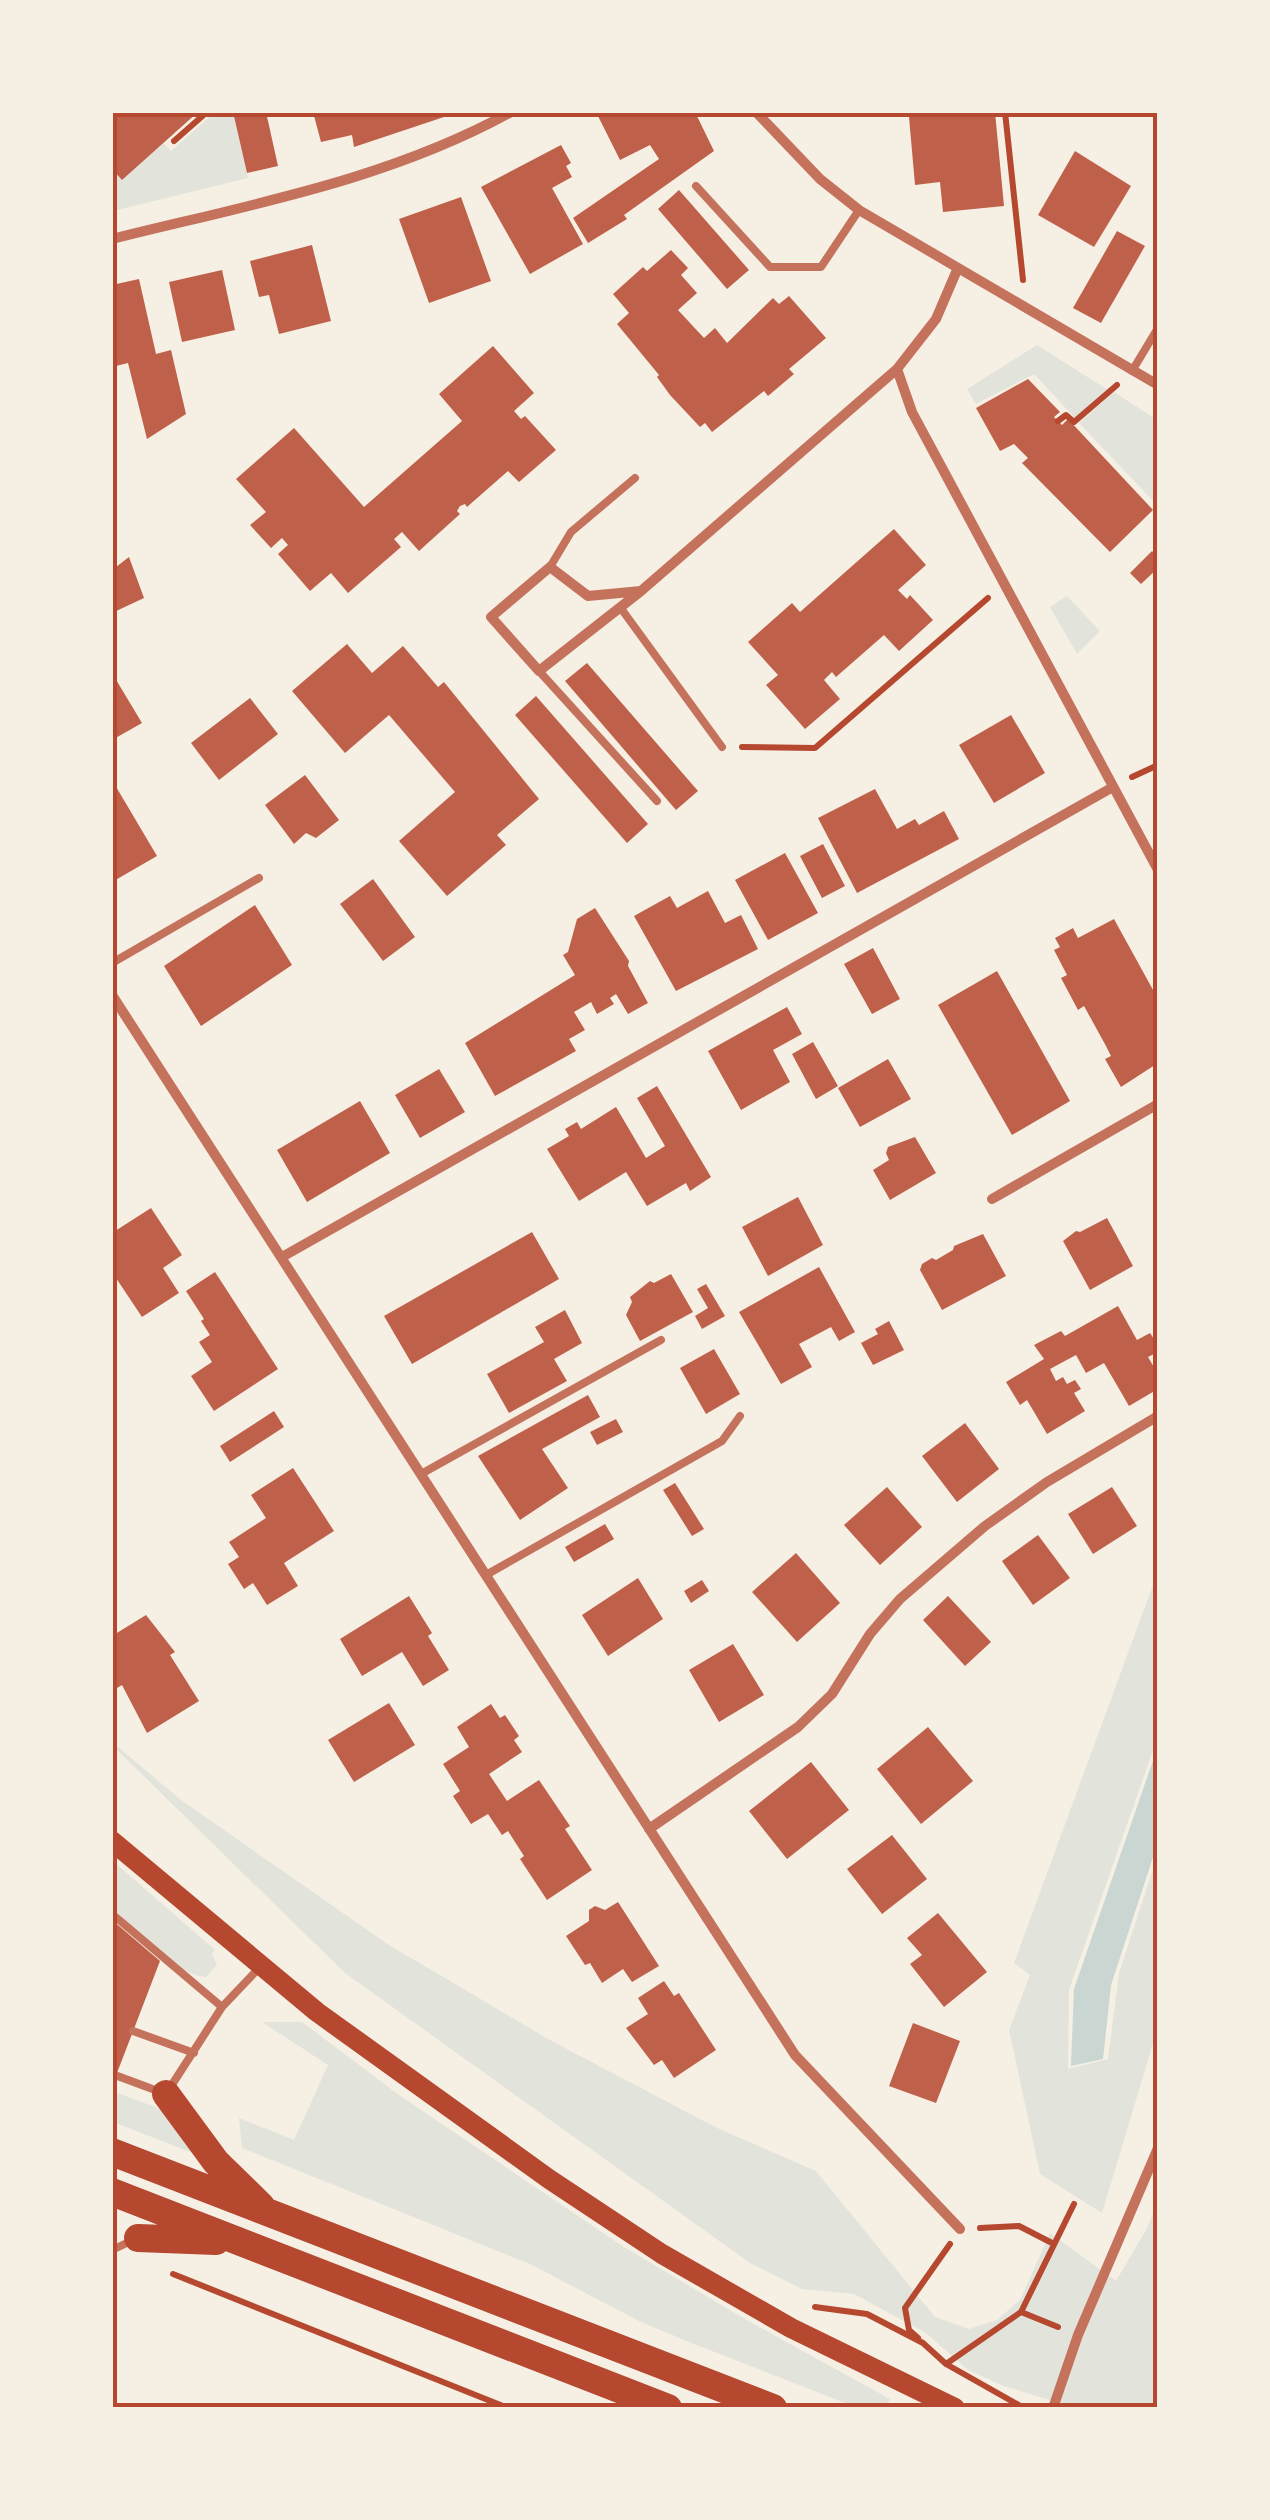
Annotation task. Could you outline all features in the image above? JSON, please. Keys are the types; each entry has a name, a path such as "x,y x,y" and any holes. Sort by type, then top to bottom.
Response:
{"highway":[{"path":"166,2094 216,2162 269,2214"},
{"path":"112,2152 773,2408"},
{"path":"112,2192 668,2408"},
{"path":"125,2244 238,2242"}],"main road":[{"path":"112,1841 316,2012 549,2179 662,2254 791,2328 955,2408"}],"street":[{"path":"112,239 339,183 438,150 511,112"},
{"path":"756,112 782,143 859,210 1158,385"},
{"path":"641,592 588,596 550,566 491,617 539,670 641,592 898,369 936,319 958,270"},
{"path":"898,369 912,412 1158,870"},
{"path":"282,1257 1113,787"},
{"path":"112,995 795,2056 960,2229"},
{"path":"992,1199 1158,1104"},
{"path":"649,1829 798,1727 832,1694 870,1634 900,1599 985,1526 1047,1482 1158,1416"},
{"path":"1052,2408 1078,2335 1158,2148"}],"lane":[{"path":"696,186 770,267 822,267 859,210"},
{"path":"1132,371 1158,328"},
{"path":"550,566 570,532 635,478"},
{"path":"620,607 722,747"},
{"path":"539,670 657,801"},
{"path":"112,963 258,878"},
{"path":"421,1474 661,1340"},
{"path":"486,1575 722,1441 740,1416"},
{"path":"112,1914 222,2008"},
{"path":"112,2074 166,2094 222,2008 260,1967"},
{"path":"134,2031 194,2052"}],"path":[{"path":"174,141 208,112"},
{"path":"1005,112 1026,310"},
{"path":"1058,421 1066,415 1074,422 1132,371"},
{"path":"722,747 815,748 1004,584"},
{"path":"941,2361 1020,2312 1074,2204"},
{"path":"1024,2408 941,2361 909,2330 905,2308 960,2229 1019,2226 1054,2244"},
{"path":"173,2274 508,2408"},
{"path":"805,2306 867,2314 923,2343"},
{"path":"1020,2312 1078,2335"}],"shaded area":[{"path":"214,113 233,113 248,178 113,211 112,169 122,179 164,143 171,151"},
{"path":"1037,345 1108,390 1075,418 1034,374 976,404 967,389"},
{"path":"1114,392 1157,420 1157,505 1079,423"},
{"path":"1067,596 1100,631 1077,654 1050,607"},
{"path":"1157,1574 1157,1739 1069,1990 1068,2069 1108,2059 1119,1973 1157,1857 1157,2030 1102,2213 1040,2174 1009,2030 1030,1975 1014,1963"},
{"path":"112,1742 181,1800 389,1945 548,2039 715,2127 816,2171 935,2317 969,2329 997,2320 1020,2300 1050,2233 1116,2281 1157,2204 1157,2407 1073,2407 1004,2386 968,2370 926,2333 854,2294 802,2289 750,2263 345,1973"},
{"path":"1157,1749 1157,1845 1111,1985 1103,2059 1071,2066 1074,1989"},
{"path":"113,1861 215,1950 212,1954 217,1965 206,1977 168,1960 113,1909"},
{"path":"262,2022 302,2022 399,2095 624,2247 890,2399 886,2407 855,2407 689,2342 639,2321 530,2264 242,2148 239,2118 294,2140 328,2065"},
{"path":"112,2091 158,2108 211,2160 113,2122"}],"building":[{"path":"122,112 198,112 122,180 112,169 112,121"},
{"path":"233,112 266,112 278,166 247,173"},
{"path":"313,112 456,113 354,147 352,135 321,142"},
{"path":"596,112 695,112 714,151 624,215 627,219 588,243 573,218 659,159 650,145 620,160"},
{"path":"932,112 995,112 1004,206 943,212 940,182 915,185 909,117"},
{"path":"561,145 571,163 566,166 572,177 552,188 583,244 530,274 481,187"},
{"path":"1075,151 1131,186 1094,247 1038,215"},
{"path":"679,190 749,270 727,289 658,209"},
{"path":"461,197 491,281 429,303 399,219"},
{"path":"1117,231 1145,246 1101,323 1073,308"},
{"path":"312,245 331,321 279,334 269,295 259,297 250,261"},
{"path":"671,250 688,268 681,275 697,293 678,310 704,338 715,328 727,343 773,298 779,304 789,296 826,338 789,369 794,374 768,396 764,391 712,432 705,423 700,427 670,395 659,375 617,324 629,313 613,294 643,267 647,271"},
{"path":"222,270 235,330 182,342 169,282"},
{"path":"139,279 156,354 171,350 186,414 147,439 128,363 112,367 112,285"},
{"path":"493,346 534,393 514,411 521,419 525,416 556,450 519,482 508,471 467,507 460,506 460,514 419,551 402,532 394,539 401,547 348,593 331,573 310,591 278,554 288,545 282,538 271,548 250,525 266,512 236,479 294,428 364,507 462,421 439,394"},
{"path":"1028,379 1060,412 1054,417 1062,425 1068,419 1153,510 1110,552 1022,463 1028,458 1014,444 1000,451 976,408"},
{"path":"894,529 926,565 898,590 907,599 910,595 933,620 899,651 884,635 836,677 832,672 824,680 840,699 805,729 766,685 778,675 748,642 792,603 800,612"},
{"path":"1152,551 1158,557 1158,568 1141,584 1130,573"},
{"path":"129,557 144,598 112,613 112,561 116,567"},
{"path":"347,644 372,673 403,646 438,687 444,682 539,799 497,835 506,845 447,896 399,841 455,792 389,715 345,753 292,691"},
{"path":"587,663 698,791 676,810 565,681"},
{"path":"112,673 142,723 112,740"},
{"path":"536,696 648,824 627,843 515,715"},
{"path":"250,698 278,734 219,780 191,743"},
{"path":"1011,715 1045,773 994,803 959,745"},
{"path":"305,775 339,820 316,838 306,833 294,844 265,805"},
{"path":"112,780 157,856 112,882"},
{"path":"875,789 897,829 915,819 919,825 944,811 959,839 857,893 818,818"},
{"path":"823,844 845,886 822,898 800,856"},
{"path":"785,853 818,913 768,940 735,880"},
{"path":"373,879 415,937 383,961 340,904"},
{"path":"708,891 725,923 741,915 758,949 676,991 634,916 670,896 677,908"},
{"path":"255,905 292,965 201,1026 164,966"},
{"path":"595,908 629,961 648,1003 628,1014 616,994 610,998 614,1004 597,1014 591,1002 574,1012 585,1030 569,1039 576,1051 495,1096 465,1043 575,975 563,955 568,952 577,919"},
{"path":"1114,919 1158,999 1158,1063 1121,1087 1105,1059 1111,1056 1084,1006 1078,1010 1061,978 1067,975 1054,950 1060,947 1055,938 1073,928 1078,938"},
{"path":"873,948 900,999 872,1014 844,964"},
{"path":"997,971 1070,1101 1012,1135 938,1005"},
{"path":"787,1007 802,1034 773,1050 790,1082 741,1110 708,1051"},
{"path":"813,1042 838,1086 816,1099 792,1054"},
{"path":"888,1059 911,1099 860,1127 838,1088"},
{"path":"439,1069 465,1112 420,1138 395,1095"},
{"path":"657,1086 711,1177 690,1191 686,1183 647,1206 626,1172 579,1201 547,1149 569,1136 565,1129 577,1122 581,1129 616,1107 646,1158 665,1146 637,1098"},
{"path":"360,1101 390,1153 307,1202 277,1150"},
{"path":"915,1137 936,1173 890,1200 873,1170 889,1160 888,1147"},
{"path":"798,1197 823,1245 768,1276 742,1227"},
{"path":"151,1208 182,1255 163,1268 179,1293 142,1317 112,1272 112,1233"},
{"path":"1107,1218 1133,1266 1090,1290 1063,1241"},
{"path":"532,1232 559,1279 412,1364 384,1316"},
{"path":"983,1234 1006,1276 942,1310 920,1270 922,1264"},
{"path":"819,1267 855,1332 839,1341 831,1327 799,1344 812,1367 781,1384 739,1312"},
{"path":"215,1272 278,1369 214,1411 191,1376 212,1362 199,1342 210,1335 186,1291"},
{"path":"671,1274 693,1312 640,1341 626,1315 632,1302 630,1297 650,1281 654,1283"},
{"path":"706,1284 725,1316 702,1329 695,1316 708,1308 697,1289"},
{"path":"1118,1306 1137,1340 1150,1333 1158,1345 1158,1352 1148,1357 1158,1374 1158,1389 1129,1406 1104,1363 1086,1373 1076,1355 1050,1369 1056,1381 1063,1377 1067,1384 1075,1380 1081,1389 1074,1393 1085,1411 1047,1434 1027,1400 1020,1405 1006,1382 1044,1359 1034,1345 1061,1331 1065,1336"},
{"path":"565,1310 582,1343 554,1359 567,1381 509,1413 487,1374 544,1342 535,1327"},
{"path":"889,1321 904,1350 873,1365 861,1343 878,1334 875,1329"},
{"path":"714,1349 740,1394 706,1414 680,1368"},
{"path":"588,1395 600,1417 542,1449 568,1488 520,1520 478,1456"},
{"path":"274,1411 284,1427 230,1462 220,1446"},
{"path":"616,1419 623,1432 597,1445 590,1432"},
{"path":"965,1423 999,1469 957,1502 922,1456"},
{"path":"293,1468 334,1531 284,1563 298,1586 267,1605 253,1583 244,1589 228,1564 239,1557 229,1542 266,1518 251,1495"},
{"path":"675,1483 704,1529 692,1536 663,1490"},
{"path":"887,1487 922,1527 880,1565 844,1525"},
{"path":"1112,1487 1137,1526 1093,1554 1068,1514"},
{"path":"605,1524 614,1539 574,1562 565,1547"},
{"path":"1038,1535 1070,1578 1033,1605 1002,1561"},
{"path":"796,1553 840,1603 797,1642 752,1592"},
{"path":"638,1578 663,1619 608,1656 582,1615"},
{"path":"702,1580 709,1591 691,1603 684,1591"},
{"path":"409,1596 449,1670 423,1686 402,1652 362,1676 340,1639"},
{"path":"948,1596 991,1642 965,1666 923,1620"},
{"path":"146,1615 175,1652 170,1655 199,1701 147,1733 122,1685 112,1691 112,1636"},
{"path":"733,1644 764,1695 719,1722 689,1670"},
{"path":"389,1703 415,1745 354,1782 328,1740"},
{"path":"491,1704 500,1718 505,1715 519,1736 514,1740 522,1752 489,1774 507,1801 539,1780 570,1826 565,1829 592,1870 547,1900 520,1859 524,1856 508,1831 502,1835 488,1814 471,1824 453,1796 460,1791 443,1764 469,1747 457,1727"},
{"path":"928,1727 973,1781 921,1824 877,1769"},
{"path":"811,1762 849,1810 787,1859 749,1811"},
{"path":"892,1835 927,1879 882,1914 847,1869"},
{"path":"618,1902 659,1966 632,1982 623,1969 602,1983 566,1936 589,1921 589,1910 595,1906 605,1910"},
{"path":"938,1913 987,1972 944,2007 910,1964 922,1955 907,1938"},
{"path":"112,1920 160,1961 117,2073 112,2071"},
{"path":"664,1981 674,1996 679,1993 716,2050 674,2078 662,2060 654,2065 626,2028 648,2014 638,1998"},
{"path":"913,2023 960,2041 936,2103 889,2086"}]}
